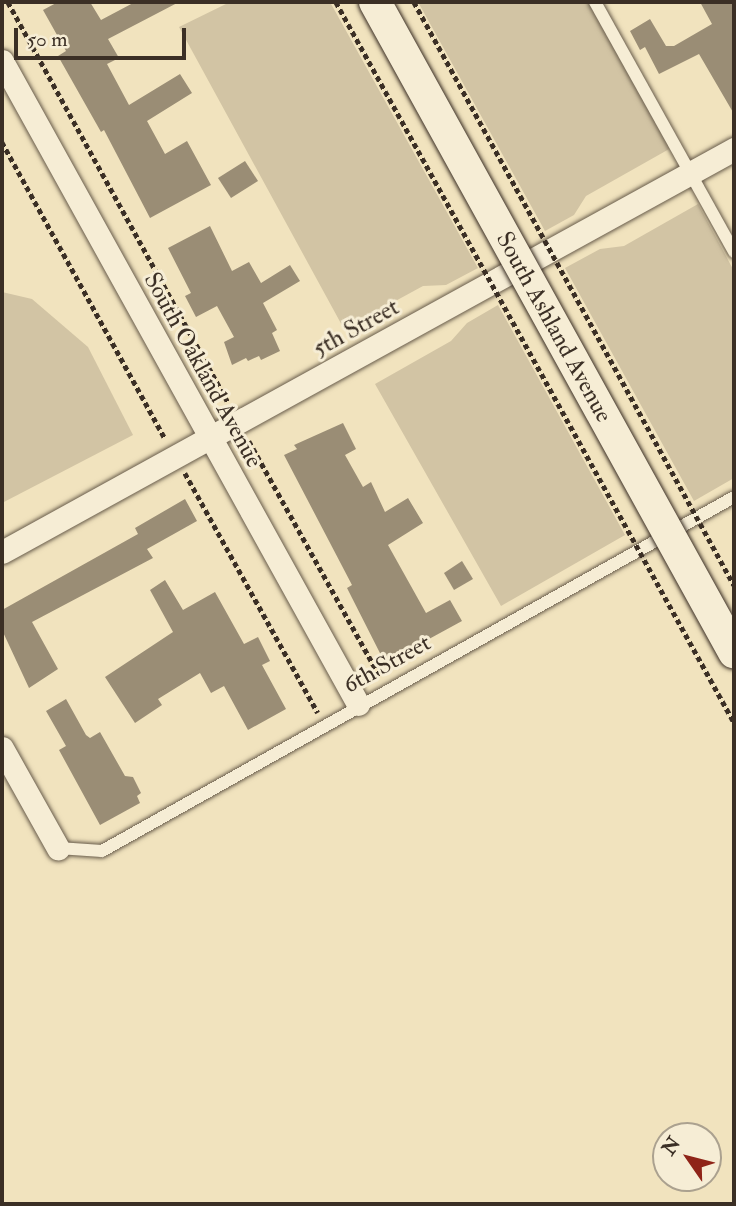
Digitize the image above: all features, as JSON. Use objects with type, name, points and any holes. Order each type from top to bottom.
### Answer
[{"type":"main road","name":"South Ashland Avenue","points":[[375,2],[734,652]]},
{"type":"street","name":"South Oakland Avenue","points":[[2,61],[358,704]]},
{"type":"street","name":"5th Street","points":[[2,552],[734,149]]},
{"type":"street","points":[[2,748],[58,848]]},
{"type":"lane","points":[[595,2],[734,252]]},
{"type":"lane","name":"6th Street","points":[[58,848],[102,851],[386,688],[734,497]]},
{"type":"path","points":[[8,2],[386,688]]},
{"type":"path","points":[[336,2],[734,722]]},
{"type":"path","points":[[414,2],[734,585]]},
{"type":"path","points":[[2,142],[324,723]]},
{"type":"shaded area","points":[[230,2],[330,2],[478,268],[446,285],[423,286],[344,329],[179,27]]},
{"type":"shaded area","points":[[418,2],[589,2],[671,148],[586,196],[574,215],[545,231]]},
{"type":"shaded area","points":[[698,204],[734,271],[734,478],[694,501],[565,268],[600,249],[624,246]]},
{"type":"shaded area","points":[[2,292],[32,299],[88,347],[133,435],[2,503]]},
{"type":"shaded area","points":[[498,305],[625,535],[501,606],[375,384],[451,341],[467,323]]},
{"type":"building","points":[[58,2],[90,2],[101,20],[135,2],[179,2],[108,39],[119,58],[107,64],[129,105],[180,74],[192,93],[147,121],[165,154],[187,141],[211,185],[150,218],[104,130],[101,132],[58,56],[66,51],[43,10]]},
{"type":"building","points":[[700,2],[734,2],[734,114],[699,54],[659,74],[645,47],[640,50],[630,31],[650,19],[666,46],[674,46],[712,24]]},
{"type":"building","points":[[245,161],[258,181],[231,198],[218,178]]},
{"type":"building","points":[[210,226],[232,271],[249,262],[261,283],[290,265],[300,281],[263,303],[277,330],[272,333],[280,351],[261,360],[259,356],[248,361],[246,358],[232,365],[224,342],[234,337],[217,306],[196,317],[185,296],[191,293],[168,248]]},
{"type":"building","points":[[343,423],[356,449],[345,455],[363,487],[371,482],[385,512],[408,498],[423,523],[388,545],[426,613],[450,600],[462,621],[385,663],[347,588],[352,585],[284,455],[297,449],[294,445]]},
{"type":"building","points":[[185,499],[197,521],[147,549],[153,558],[32,622],[58,669],[29,688],[2,630],[2,610],[138,534],[135,528]]},
{"type":"building","points":[[462,561],[473,579],[454,590],[444,573]]},
{"type":"building","points":[[165,580],[183,610],[215,592],[244,644],[258,637],[270,661],[262,665],[286,709],[248,730],[224,686],[211,693],[200,673],[158,699],[162,705],[135,723],[105,677],[173,632],[150,590]]},
{"type":"building","points":[[66,699],[86,735],[90,738],[100,732],[125,776],[133,777],[141,793],[137,796],[140,803],[100,825],[59,750],[66,746],[46,711]]}]
